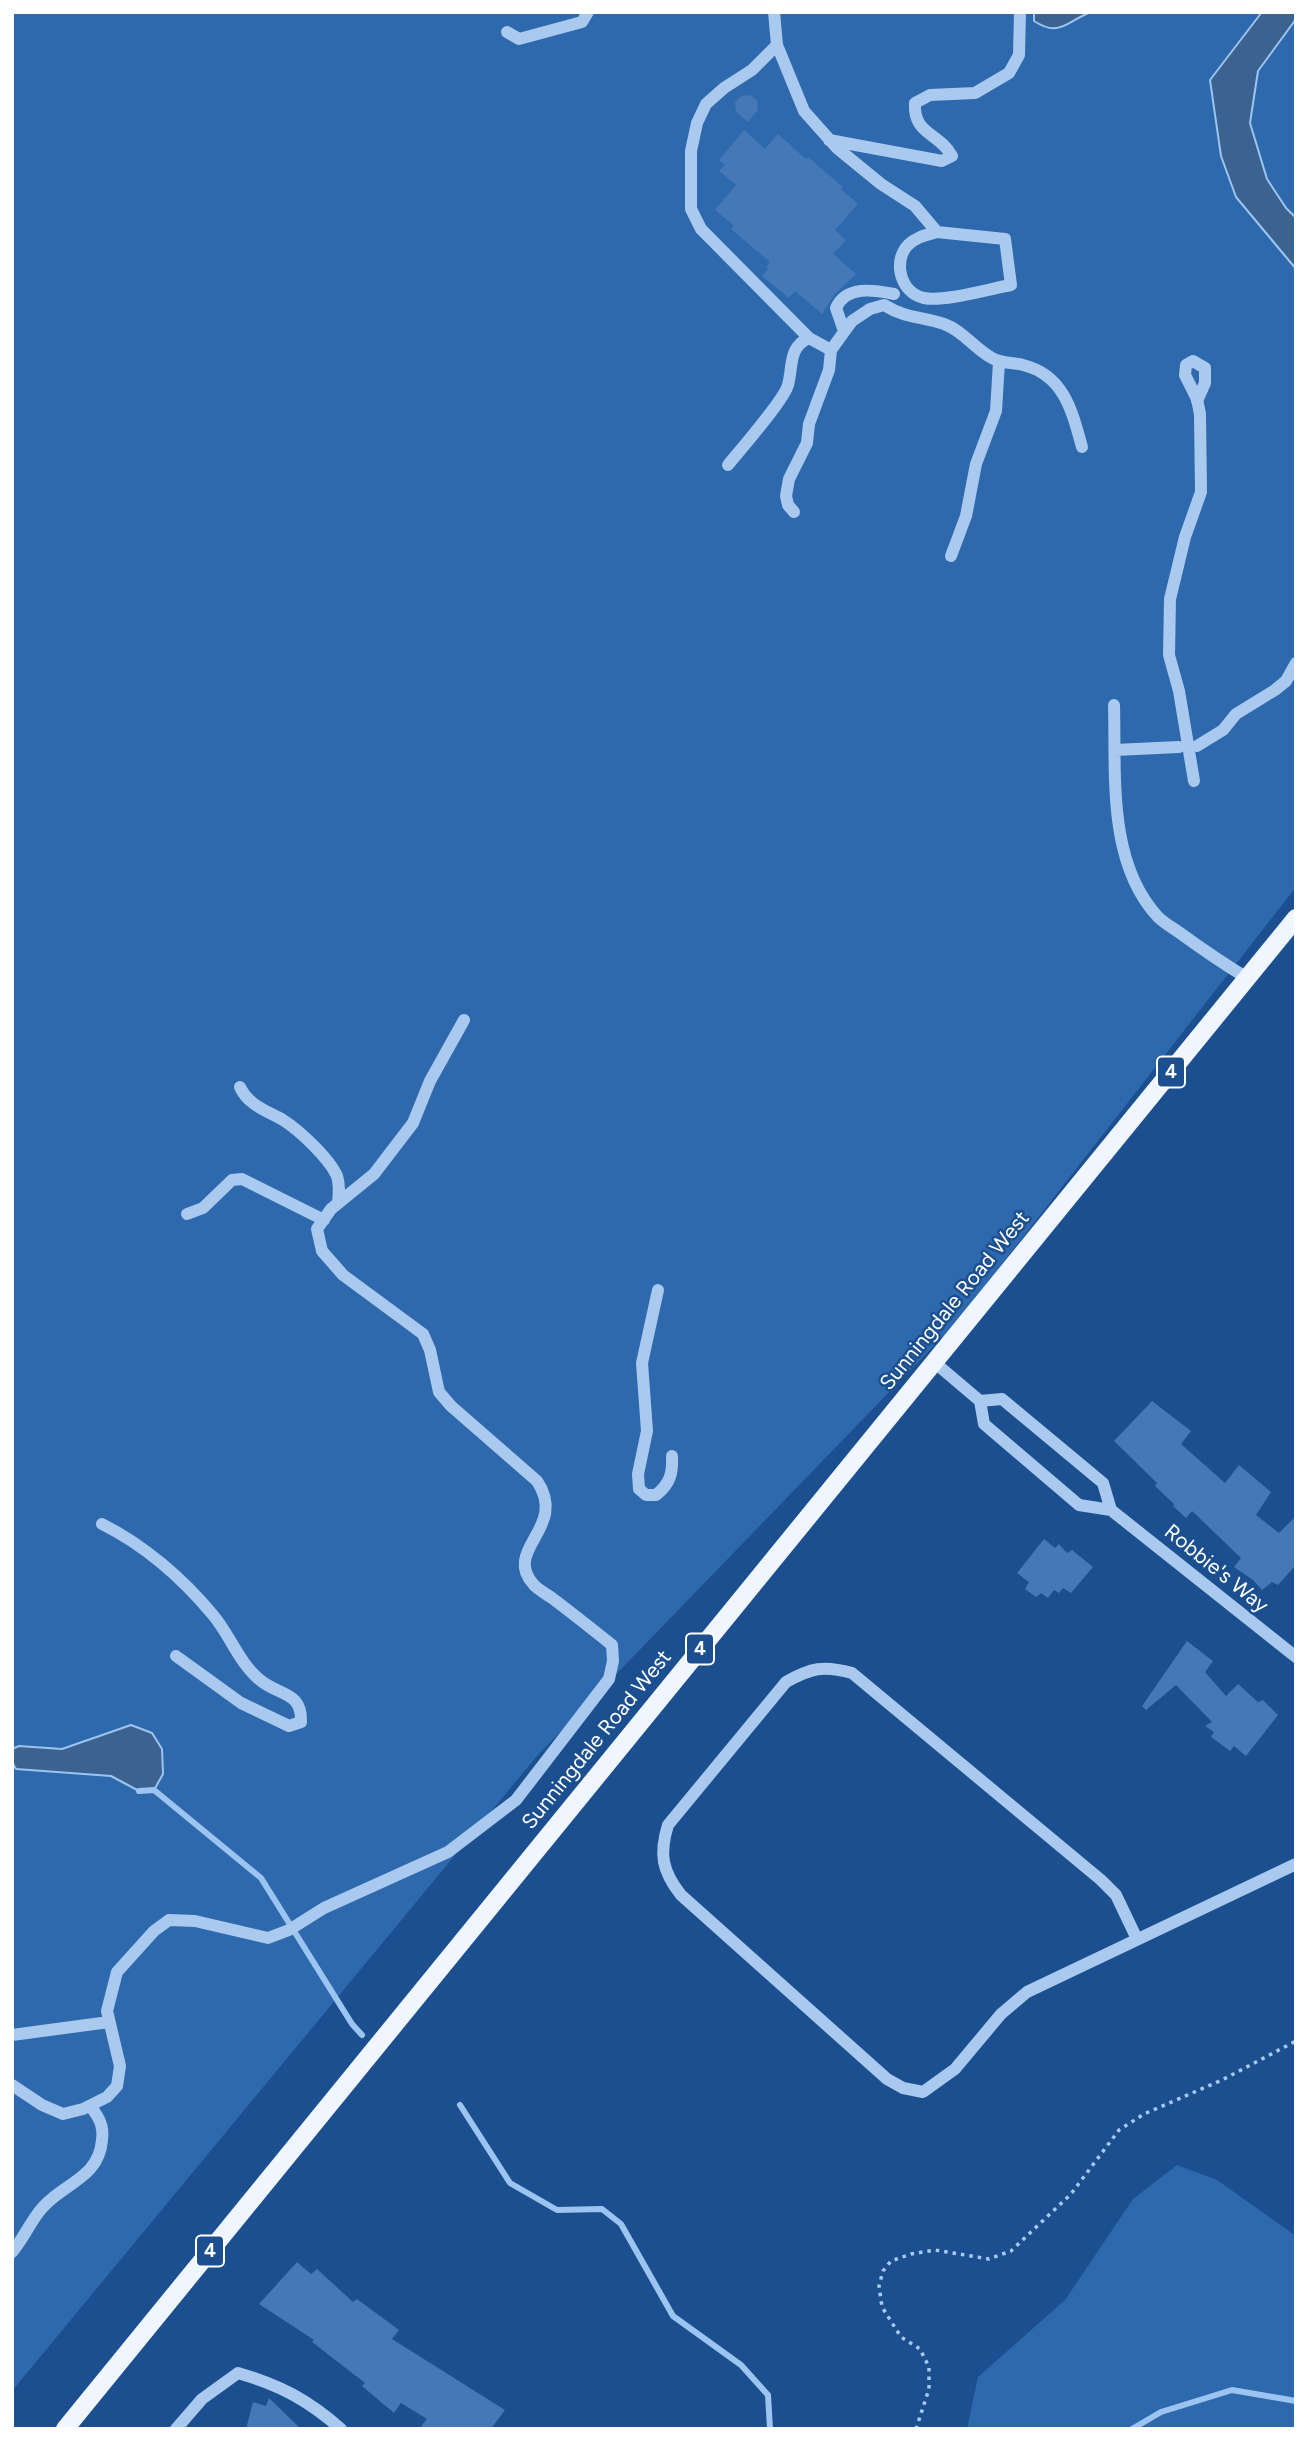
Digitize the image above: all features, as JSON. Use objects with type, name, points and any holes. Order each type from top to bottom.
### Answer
[{"type":"main road","name":"Sunningdale Road West","points":[[65,2429],[1296,918]]},
{"type":"street","points":[[507,32],[519,39],[582,22],[588,12]]},
{"type":"street","points":[[774,12],[777,46],[804,111],[829,140],[880,184],[915,206],[937,232]]},
{"type":"street","points":[[829,140],[942,161],[952,156],[946,144],[925,132],[914,117],[915,103],[930,95],[975,93],[1009,73],[1019,55],[1020,12]]},
{"type":"street","points":[[777,46],[752,70],[724,88],[706,104],[696,123],[691,151],[691,209],[701,229],[809,338],[831,350]]},
{"type":"street","points":[[937,232],[1005,239],[1011,285],[939,299],[922,298],[910,291],[901,280],[900,259],[906,246],[919,236],[937,232]]},
{"type":"street","points":[[844,331],[836,308],[840,298],[849,293],[872,289],[894,294],[910,291]]},
{"type":"street","points":[[794,512],[788,505],[786,496],[789,478],[807,443],[809,424],[829,370],[831,350],[852,321],[870,309],[884,305],[894,294]]},
{"type":"street","points":[[884,305],[900,315],[948,325],[984,354],[999,362],[1024,365],[1051,378],[1065,396],[1082,447]]},
{"type":"street","points":[[728,465],[788,387],[794,351],[809,338]]},
{"type":"street","points":[[951,556],[965,516],[976,464],[996,411],[999,362]]},
{"type":"street","points":[[1194,781],[1179,691],[1169,655],[1170,598],[1185,537],[1201,492],[1197,401]]},
{"type":"street","points":[[1197,746],[1223,730],[1236,714],[1276,690],[1286,681],[1296,663]]},
{"type":"street","points":[[1114,705],[1117,806],[1122,841],[1134,883],[1159,918],[1247,978]]},
{"type":"street","points":[[1115,750],[1180,747]]},
{"type":"street","points":[[12,2085],[42,2105],[63,2114],[90,2106],[107,2097],[117,2086],[120,2066],[107,2011],[117,1972],[154,1931],[169,1920],[195,1921],[268,1938],[289,1930],[324,1908],[448,1852],[516,1800],[609,1679],[613,1661],[612,1645],[534,1586],[526,1572],[526,1555],[547,1511],[547,1499],[543,1490],[537,1481],[451,1406],[439,1392],[424,1334],[344,1275],[322,1251],[317,1229],[338,1203],[374,1174],[413,1123],[430,1081],[464,1020]]},
{"type":"street","points":[[240,1087],[244,1096],[286,1122],[328,1163],[336,1174],[339,1185],[338,1203]]},
{"type":"street","points":[[187,1214],[203,1208],[232,1180],[242,1179],[324,1220]]},
{"type":"street","points":[[658,1290],[642,1363],[648,1431],[638,1474],[639,1489],[646,1495],[656,1495],[670,1480],[672,1456]]},
{"type":"street","name":"Robbie's Way","points":[[934,1362],[980,1401],[984,1424],[1079,1505],[1111,1510],[1296,1657]]},
{"type":"street","name":"Robbie's Way","points":[[980,1401],[1002,1399],[1103,1483],[1111,1510]]},
{"type":"street","points":[[102,1524],[129,1538],[176,1577],[215,1616],[240,1656],[260,1681],[296,1700],[301,1709],[301,1722],[289,1726],[241,1703],[176,1656]]},
{"type":"street","points":[[1137,1939],[1115,1895],[1101,1880],[852,1673],[834,1668],[802,1672],[786,1682],[668,1825],[663,1842],[663,1862],[669,1880],[681,1895],[887,2079],[904,2088],[923,2092],[955,2069],[1002,2014],[1027,1993],[1296,1864]]},
{"type":"street","points":[[12,2035],[109,2022]]},
{"type":"street","points":[[12,2252],[42,2207],[83,2178],[96,2163],[102,2150],[103,2129],[97,2114],[90,2106]]},
{"type":"street","points":[[176,2429],[202,2399],[238,2373],[266,2381],[314,2405],[341,2429]]},
{"type":"path","points":[[916,2429],[929,2389],[929,2367],[920,2349],[901,2337],[881,2307],[879,2286],[883,2271],[891,2261],[911,2253],[935,2250],[989,2259],[1011,2251],[1071,2194],[1119,2130],[1144,2114],[1222,2080],[1296,2041]]},
{"type":"shaded area","points":[[12,12],[1296,12],[1296,887],[956,1323],[537,1756],[12,2391]]},
{"type":"shaded area","points":[[1034,12],[1091,12],[1063,26],[1050,28],[1034,21]]},
{"type":"shaded area","points":[[1262,12],[1296,12],[1296,19],[1258,71],[1250,123],[1267,179],[1296,218],[1296,269],[1236,197],[1221,156],[1210,80]]},
{"type":"shaded area","points":[[131,1725],[152,1733],[162,1749],[163,1774],[154,1790],[139,1791],[111,1776],[16,1769],[12,1762],[12,1749],[19,1746],[62,1749]]},
{"type":"shaded area","points":[[1177,2165],[1217,2180],[1296,2236],[1296,2429],[967,2429],[978,2377],[1065,2300],[1133,2199]]},
{"type":"building","points":[[750,95],[757,100],[758,110],[748,122],[736,112],[735,102],[741,96]]},
{"type":"building","points":[[744,130],[765,149],[778,134],[843,187],[841,189],[858,204],[835,230],[846,240],[833,254],[856,274],[835,294],[822,314],[795,291],[789,298],[762,276],[770,262],[731,229],[734,226],[715,210],[736,185],[719,171],[725,165],[719,160]]},
{"type":"building","points":[[1152,1401],[1191,1431],[1181,1444],[1225,1483],[1239,1465],[1271,1492],[1256,1515],[1279,1533],[1296,1516],[1296,1565],[1278,1585],[1272,1582],[1262,1590],[1234,1567],[1241,1558],[1192,1511],[1186,1518],[1155,1486],[1157,1483],[1114,1441]]},
{"type":"building","points":[[1044,1539],[1055,1548],[1059,1544],[1067,1553],[1072,1550],[1093,1567],[1071,1593],[1063,1588],[1059,1593],[1054,1590],[1048,1598],[1041,1593],[1036,1597],[1025,1589],[1029,1582],[1017,1573]]},
{"type":"building","points":[[1187,1641],[1213,1661],[1205,1672],[1226,1696],[1238,1684],[1258,1702],[1263,1700],[1278,1715],[1246,1756],[1234,1746],[1230,1751],[1211,1737],[1214,1732],[1205,1726],[1212,1722],[1176,1685],[1146,1710],[1142,1706]]},
{"type":"building","points":[[297,2262],[311,2274],[317,2269],[353,2302],[357,2299],[399,2330],[392,2339],[505,2410],[491,2429],[419,2429],[427,2419],[401,2403],[394,2413],[362,2386],[365,2383],[312,2342],[314,2340],[259,2304]]},
{"type":"building","points":[[269,2398],[301,2429],[246,2429],[253,2402],[266,2406]]},
{"type":"waterway","points":[[139,1791],[154,1790],[261,1878],[352,2024],[362,2035]]},
{"type":"waterway","points":[[460,2105],[510,2183],[557,2210],[602,2209],[621,2224],[673,2316],[741,2365],[768,2395],[770,2429]]},
{"type":"waterway","points":[[1132,2429],[1161,2412],[1232,2390],[1296,2401]]}]
